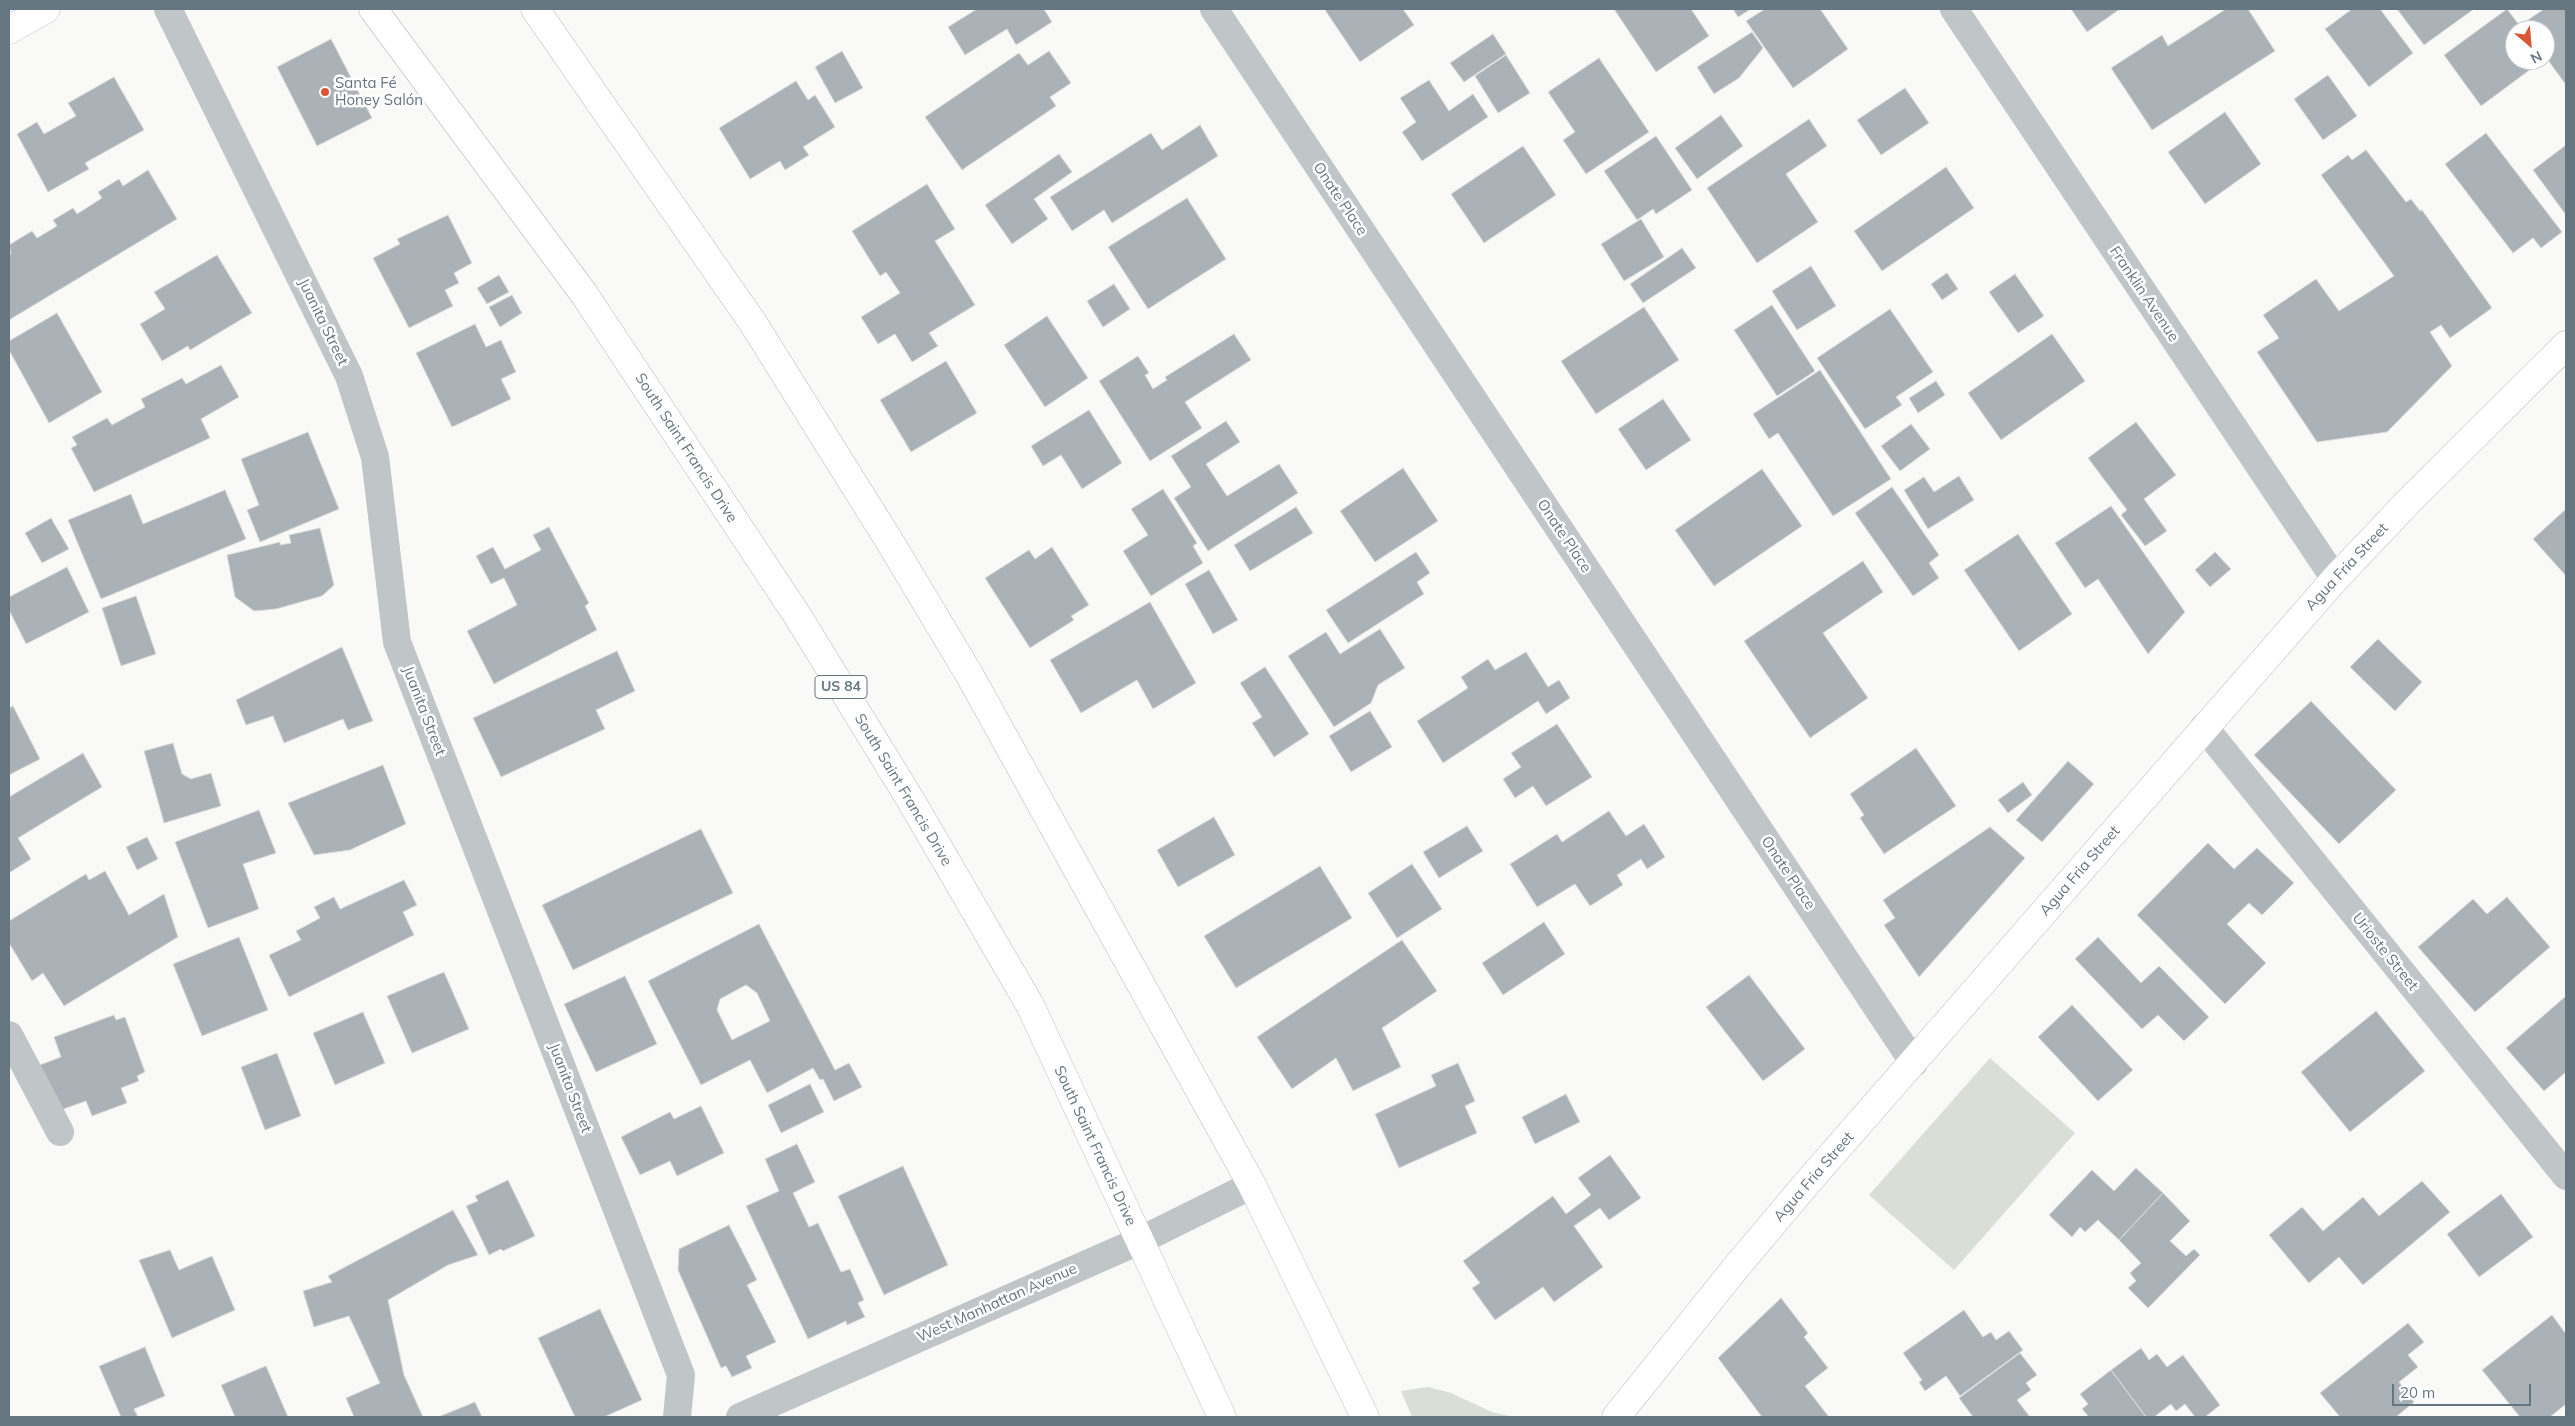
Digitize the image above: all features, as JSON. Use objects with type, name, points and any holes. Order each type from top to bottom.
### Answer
[{"type":"main road","points":[[9,30],[46,9]]},
{"type":"main road","name":"South Saint Francis Drive","points":[[373,9],[584,294],[797,615],[910,799],[1030,1005],[1222,1417]]},
{"type":"main road","points":[[535,9],[753,324],[890,542],[969,674],[1252,1185],[1365,1417]]},
{"type":"main road","name":"Agua Fria Street","points":[[1616,1417],[1738,1265],[2335,579],[2409,501],[2566,345]]},
{"type":"street","name":"Juanita Street","points":[[168,9],[349,376],[375,457],[397,642],[681,1375],[677,1417]]},
{"type":"street","name":"Onate Place","points":[[1214,9],[1914,1063]]},
{"type":"street","name":"Franklin Avenue","points":[[1954,9],[2335,579]]},
{"type":"street","name":"Urioste Street","points":[[2204,728],[2566,1176]]},
{"type":"street","points":[[9,1035],[60,1132]]},
{"type":"street","name":"West Manhattan Avenue","points":[[740,1417],[1139,1241],[1252,1185]]},
{"type":"shaded area","points":[[1990,1058],[2075,1133],[1954,1270],[1869,1195]]},
{"type":"shaded area","points":[[1428,1387],[1451,1393],[1492,1412],[1514,1417],[1412,1417],[1401,1391]]},
{"type":"building","points":[[977,9],[1044,9],[1052,22],[1016,45],[1007,29],[965,55],[948,27]]},
{"type":"building","points":[[1326,9],[1403,9],[1414,25],[1360,62]]},
{"type":"building","points":[[1614,9],[1691,9],[1709,36],[1656,72]]},
{"type":"building","points":[[1733,9],[1751,9],[1738,17]]},
{"type":"building","points":[[1765,9],[1820,9],[1848,49],[1793,88],[1746,21]]},
{"type":"building","points":[[2071,9],[2120,9],[2087,32]]},
{"type":"building","points":[[2226,9],[2248,9],[2275,51],[2152,130],[2111,68],[2162,35],[2168,46]]},
{"type":"building","points":[[2352,9],[2380,9],[2413,53],[2369,87],[2325,29]]},
{"type":"building","points":[[2397,9],[2474,9],[2424,45]]},
{"type":"building","points":[[2507,9],[2515,20],[2505,20],[2505,70],[2530,70],[2481,106],[2444,55]]},
{"type":"building","points":[[2544,9],[2566,9],[2566,85],[2555,70],[2555,20],[2528,20]]},
{"type":"building","points":[[1752,32],[1763,48],[1739,78],[1714,94],[1697,67]]},
{"type":"building","points":[[1493,34],[1506,54],[1464,82],[1450,63]]},
{"type":"building","name":"Santa Fé Honey Salón","points":[[331,39],[372,118],[317,146],[277,67]]},
{"type":"building","points":[[842,51],[863,88],[835,103],[815,67]]},
{"type":"building","points":[[1049,51],[1071,83],[1050,97],[1056,106],[962,170],[925,117],[1019,53],[1028,65]]},
{"type":"building","points":[[1506,55],[1530,93],[1498,113],[1475,76]]},
{"type":"building","points":[[1599,58],[1649,132],[1586,174],[1563,140],[1575,132],[1548,92]]},
{"type":"building","points":[[2328,75],[2357,116],[2323,140],[2294,99]]},
{"type":"building","points":[[114,77],[144,130],[85,163],[89,169],[48,192],[17,134],[37,122],[44,134],[76,116],[68,103]]},
{"type":"building","points":[[1429,80],[1449,111],[1473,94],[1488,117],[1422,161],[1402,132],[1416,122],[1400,98]]},
{"type":"building","points":[[796,81],[808,100],[815,95],[835,127],[803,147],[809,155],[785,170],[780,161],[750,179],[719,128]]},
{"type":"building","points":[[1905,88],[1929,123],[1881,155],[1857,120]]},
{"type":"building","points":[[2225,112],[2261,164],[2205,204],[2168,152]]},
{"type":"building","points":[[1721,115],[1743,146],[1697,179],[1675,148]]},
{"type":"building","points":[[1809,119],[1827,146],[1786,174],[1818,222],[1757,263],[1707,188]]},
{"type":"building","points":[[1200,125],[1218,156],[1112,223],[1104,210],[1072,231],[1050,197],[1151,133],[1162,150]]},
{"type":"building","points":[[2486,133],[2562,232],[2541,248],[2533,238],[2513,253],[2445,164]]},
{"type":"building","points":[[1656,136],[1692,190],[1656,214],[1653,209],[1637,220],[1604,171]]},
{"type":"building","points":[[2566,145],[2566,215],[2533,170]]},
{"type":"building","points":[[1523,146],[1556,195],[1484,243],[1451,194]]},
{"type":"building","points":[[2366,150],[2406,202],[2411,199],[2420,211],[2422,210],[2492,308],[2450,338],[2441,325],[2430,332],[2452,366],[2387,432],[2317,442],[2257,352],[2279,338],[2263,315],[2316,279],[2339,311],[2394,276],[2321,175],[2348,155],[2352,160]]},
{"type":"building","points":[[1059,154],[1072,172],[1034,199],[1048,219],[1012,244],[985,205]]},
{"type":"building","points":[[1946,167],[1974,208],[1882,271],[1854,231]]},
{"type":"building","points":[[148,170],[177,219],[9,320],[9,255],[11,254],[9,245],[32,231],[37,238],[57,226],[53,220],[73,208],[77,214],[102,198],[98,192],[119,179],[123,186]]},
{"type":"building","points":[[927,184],[955,229],[935,241],[975,305],[929,333],[938,346],[912,362],[895,334],[878,344],[861,317],[900,293],[886,272],[880,276],[852,231]]},
{"type":"building","points":[[1187,198],[1226,259],[1148,309],[1108,247]]},
{"type":"building","points":[[448,215],[472,263],[454,273],[459,283],[445,290],[453,306],[409,328],[373,258],[400,244],[397,239]]},
{"type":"building","points":[[1641,219],[1664,257],[1624,281],[1601,244]]},
{"type":"building","points":[[1682,248],[1696,268],[1643,303],[1630,284]]},
{"type":"building","points":[[217,255],[252,313],[190,350],[188,346],[162,361],[140,324],[165,309],[154,292]]},
{"type":"building","points":[[1811,266],[1836,306],[1797,330],[1772,291]]},
{"type":"building","points":[[1947,273],[1958,289],[1942,300],[1931,284]]},
{"type":"building","points":[[2015,274],[2044,316],[2018,333],[1989,292]]},
{"type":"building","points":[[499,275],[509,292],[487,304],[477,288]]},
{"type":"building","points":[[1114,284],[1130,309],[1103,327],[1087,301]]},
{"type":"building","points":[[512,295],[522,313],[500,327],[489,307]]},
{"type":"building","points":[[1772,305],[1815,371],[1777,396],[1734,330]]},
{"type":"building","points":[[1644,307],[1679,360],[1596,414],[1561,361]]},
{"type":"building","points":[[1890,309],[1933,372],[1896,397],[1902,405],[1865,429],[1817,358]]},
{"type":"building","points":[[57,313],[102,392],[49,423],[9,350],[9,341]]},
{"type":"building","points":[[1047,316],[1088,378],[1045,407],[1004,345]]},
{"type":"building","points":[[475,324],[486,347],[501,340],[516,372],[501,379],[511,399],[452,427],[416,353]]},
{"type":"building","points":[[1234,334],[1251,360],[1185,402],[1202,428],[1150,461],[1099,381],[1138,356],[1149,373],[1145,375],[1153,389],[1167,380],[1165,377]]},
{"type":"building","points":[[2052,334],[2085,381],[2001,440],[1968,393]]},
{"type":"building","points":[[946,361],[977,413],[911,452],[880,400]]},
{"type":"building","points":[[221,365],[239,397],[201,419],[210,438],[94,492],[71,448],[77,445],[72,437],[107,418],[112,425],[145,407],[141,399],[182,378],[186,384]]},
{"type":"building","points":[[1820,370],[1891,479],[1833,516],[1778,433],[1769,439],[1753,414]]},
{"type":"building","points":[[1936,381],[1945,395],[1918,413],[1909,398]]},
{"type":"building","points":[[1663,399],[1691,440],[1646,470],[1618,429]]},
{"type":"building","points":[[1089,410],[1122,463],[1082,489],[1061,455],[1043,466],[1031,446]]},
{"type":"building","points":[[1226,421],[1240,442],[1206,464],[1227,496],[1279,464],[1298,493],[1208,551],[1174,498],[1191,487],[1171,456]]},
{"type":"building","points":[[2136,422],[2176,475],[2144,499],[2167,531],[2145,546],[2121,515],[2127,510],[2088,458]]},
{"type":"building","points":[[1911,424],[1930,449],[1900,471],[1881,446]]},
{"type":"building","points":[[308,432],[339,509],[260,542],[247,510],[259,505],[241,459]]},
{"type":"building","points":[[1403,468],[1438,521],[1375,562],[1340,511]]},
{"type":"building","points":[[1762,469],[1802,526],[1714,586],[1675,530]]},
{"type":"building","points":[[1959,476],[1974,500],[1928,529],[1904,490],[1924,477],[1934,492]]},
{"type":"building","points":[[1892,487],[1939,555],[1929,563],[1939,578],[1913,596],[1855,513]]},
{"type":"building","points":[[1163,489],[1197,543],[1193,546],[1203,563],[1151,596],[1123,551],[1148,535],[1131,509]]},
{"type":"building","points":[[225,490],[246,539],[101,599],[68,520],[131,494],[143,524]]},
{"type":"building","points":[[2111,506],[2185,612],[2148,654],[2098,579],[2085,588],[2055,543]]},
{"type":"building","points":[[1296,507],[1313,533],[1250,571],[1234,545]]},
{"type":"building","points":[[2566,509],[2566,576],[2533,539]]},
{"type":"building","points":[[51,518],[69,549],[42,563],[25,533]]},
{"type":"building","points":[[549,527],[589,603],[585,606],[597,630],[494,684],[467,631],[517,605],[504,578],[491,584],[476,556],[493,547],[505,569],[541,550],[533,535]]},
{"type":"building","points":[[320,528],[334,585],[322,596],[276,609],[254,611],[235,597],[227,555],[280,542],[280,545],[291,543],[289,535]]},
{"type":"building","points":[[2018,534],[2072,614],[2019,651],[1964,570]]},
{"type":"building","points":[[1052,547],[1089,605],[1071,616],[1074,620],[1030,648],[985,578],[1029,550],[1035,559]]},
{"type":"building","points":[[1416,552],[1430,573],[1417,582],[1424,594],[1348,643],[1326,610]]},
{"type":"building","points":[[2215,552],[2231,569],[2210,587],[2195,570]]},
{"type":"building","points":[[1863,561],[1883,592],[1823,633],[1868,698],[1810,738],[1744,641]]},
{"type":"building","points":[[67,567],[89,612],[26,644],[9,610],[9,597]]},
{"type":"building","points":[[1209,570],[1238,620],[1213,634],[1185,584]]},
{"type":"building","points":[[136,596],[156,654],[121,666],[102,608]]},
{"type":"building","points":[[1150,602],[1196,683],[1153,709],[1137,680],[1081,713],[1050,660]]},
{"type":"building","points":[[1380,629],[1405,668],[1378,685],[1371,703],[1334,727],[1288,656],[1326,632],[1340,654]]},
{"type":"building","points":[[2378,639],[2422,682],[2395,711],[2350,667]]},
{"type":"building","points":[[342,647],[373,721],[348,730],[343,719],[284,743],[273,716],[246,725],[236,700]]},
{"type":"building","points":[[617,651],[635,691],[596,710],[605,729],[501,777],[473,718]]},
{"type":"building","points":[[1526,652],[1548,687],[1559,680],[1570,698],[1546,714],[1538,701],[1443,763],[1417,721],[1468,688],[1461,677],[1488,659],[1495,670]]},
{"type":"building","points":[[1265,667],[1309,734],[1274,757],[1252,723],[1262,717],[1240,683]]},
{"type":"building","points":[[2311,701],[2396,790],[2339,844],[2254,755]]},
{"type":"building","points":[[13,706],[40,759],[9,775],[9,708]]},
{"type":"building","points":[[1370,711],[1392,747],[1351,772],[1329,736]]},
{"type":"building","points":[[1557,724],[1592,777],[1546,806],[1533,786],[1515,798],[1503,779],[1521,767],[1511,753]]},
{"type":"building","points":[[173,743],[182,774],[191,779],[211,773],[221,806],[164,823],[144,751]]},
{"type":"building","points":[[1916,748],[1956,806],[1884,854],[1860,818],[1864,815],[1850,794]]},
{"type":"building","points":[[83,753],[102,787],[18,838],[31,859],[9,873],[9,797]]},
{"type":"building","points":[[2068,761],[2094,784],[2042,842],[2016,820]]},
{"type":"building","points":[[383,765],[406,824],[350,850],[314,855],[288,803]]},
{"type":"building","points":[[2023,782],[2032,795],[2008,813],[1998,800]]},
{"type":"building","points":[[259,810],[276,853],[243,864],[259,909],[208,928],[175,842]]},
{"type":"building","points":[[1609,811],[1626,836],[1644,824],[1665,857],[1647,869],[1641,859],[1617,875],[1623,885],[1590,906],[1575,884],[1537,907],[1510,864],[1557,834],[1562,842]]},
{"type":"building","points":[[1214,817],[1235,855],[1178,887],[1157,850]]},
{"type":"building","points":[[1467,826],[1483,851],[1439,878],[1423,852]]},
{"type":"building","points":[[1990,827],[2025,858],[1919,977],[1884,925],[1895,918],[1883,900]]},
{"type":"building","points":[[701,829],[733,893],[573,970],[542,905]]},
{"type":"building","points":[[147,837],[158,859],[137,870],[126,847]]},
{"type":"building","points":[[2208,843],[2234,869],[2257,848],[2294,883],[2262,915],[2249,903],[2227,924],[2266,963],[2225,1004],[2137,915]]},
{"type":"building","points":[[1412,864],[1442,909],[1397,938],[1368,893]]},
{"type":"building","points":[[1320,866],[1352,918],[1236,988],[1204,936]]},
{"type":"building","points":[[105,871],[129,915],[164,894],[178,937],[64,1006],[43,973],[32,981],[9,943],[9,921],[86,874],[89,880]]},
{"type":"building","points":[[404,880],[417,905],[403,912],[414,935],[289,997],[269,955],[301,940],[296,931],[320,918],[314,907],[334,897],[340,909]]},
{"type":"building","points":[[2507,897],[2550,947],[2475,1012],[2418,947],[2473,899],[2487,914]]},
{"type":"building","points":[[1544,922],[1565,954],[1503,995],[1482,963]]},
{"type":"building","points":[[759,924],[835,1070],[849,1063],[862,1087],[834,1101],[823,1079],[820,1080],[813,1068],[767,1093],[750,1060],[701,1085],[648,981]],"holes":[[[746,985],[757,993],[770,1021],[732,1040],[717,1010],[720,999]]]},
{"type":"building","points":[[239,937],[268,1010],[202,1036],[173,964]]},
{"type":"building","points":[[2098,937],[2141,983],[2159,966],[2209,1017],[2184,1041],[2158,1015],[2142,1029],[2075,959]]},
{"type":"building","points":[[1402,940],[1437,991],[1382,1028],[1401,1067],[1353,1091],[1336,1058],[1292,1089],[1257,1037]]},
{"type":"building","points":[[444,972],[469,1029],[412,1053],[387,996]]},
{"type":"building","points":[[1749,975],[1805,1049],[1763,1081],[1706,1007]]},
{"type":"building","points":[[625,976],[657,1044],[596,1072],[564,1004]]},
{"type":"building","points":[[2566,996],[2566,1072],[2544,1091],[2506,1048]]},
{"type":"building","points":[[2072,1005],[2133,1070],[2098,1101],[2038,1037]]},
{"type":"building","points":[[2376,1011],[2425,1071],[2350,1132],[2301,1072]]},
{"type":"building","points":[[363,1012],[385,1063],[335,1085],[313,1033]]},
{"type":"building","points":[[114,1015],[116,1020],[125,1017],[145,1072],[137,1076],[139,1081],[121,1088],[127,1103],[92,1116],[86,1101],[55,1112],[37,1066],[61,1057],[54,1037]]},
{"type":"building","points":[[277,1053],[301,1116],[265,1130],[241,1067]]},
{"type":"building","points":[[1458,1063],[1475,1101],[1465,1106],[1477,1133],[1399,1168],[1375,1114],[1436,1086],[1431,1075]]},
{"type":"building","points":[[810,1084],[824,1112],[781,1133],[768,1105]]},
{"type":"building","points":[[1566,1094],[1580,1122],[1535,1144],[1522,1117]]},
{"type":"building","points":[[701,1106],[724,1153],[677,1176],[670,1161],[640,1175],[621,1137],[670,1112],[674,1119]]},
{"type":"building","points":[[797,1144],[815,1182],[793,1193],[809,1227],[818,1223],[841,1272],[850,1269],[864,1300],[858,1303],[865,1317],[847,1325],[846,1321],[808,1339],[746,1206],[779,1191],[765,1159]]},
{"type":"building","points":[[1610,1155],[1641,1198],[1609,1220],[1600,1208],[1574,1226],[1603,1267],[1554,1302],[1543,1287],[1495,1320],[1472,1288],[1480,1283],[1463,1261],[1553,1196],[1566,1214],[1591,1195],[1578,1178]]},
{"type":"building","points":[[903,1166],[948,1265],[884,1295],[838,1196]]},
{"type":"building","points":[[2136,1168],[2163,1193],[2119,1240],[2098,1220],[2085,1232],[2080,1227],[2072,1237],[2049,1215],[2092,1170],[2114,1191]]},
{"type":"building","points":[[508,1180],[535,1236],[503,1251],[501,1249],[489,1255],[466,1206],[478,1201],[475,1196]]},
{"type":"building","points":[[2422,1181],[2450,1212],[2363,1285],[2339,1257],[2309,1283],[2269,1235],[2302,1207],[2323,1231],[2363,1197],[2379,1216]]},
{"type":"building","points":[[2163,1193],[2190,1221],[2170,1241],[2186,1256],[2194,1249],[2200,1255],[2148,1308],[2128,1288],[2136,1281],[2130,1273],[2141,1263],[2119,1240]]},
{"type":"building","points":[[2501,1194],[2533,1237],[2479,1277],[2447,1234]]},
{"type":"building","points":[[453,1210],[478,1255],[448,1265],[388,1300],[404,1375],[423,1417],[354,1417],[346,1398],[380,1383],[349,1316],[314,1327],[303,1291],[332,1282],[328,1276]]},
{"type":"building","points":[[729,1225],[757,1280],[747,1285],[776,1342],[746,1356],[752,1368],[732,1377],[726,1366],[721,1368],[678,1270],[679,1249]]},
{"type":"building","points":[[170,1250],[179,1270],[212,1256],[235,1310],[172,1338],[139,1260]]},
{"type":"building","points":[[1781,1298],[1808,1333],[1804,1337],[1828,1368],[1805,1386],[1829,1417],[1762,1417],[1718,1358]]},
{"type":"building","points":[[600,1309],[642,1400],[604,1417],[575,1417],[538,1338]]},
{"type":"building","points":[[1964,1310],[1983,1337],[1991,1332],[1996,1340],[2009,1331],[2023,1350],[1960,1396],[1946,1376],[1925,1391],[1919,1382],[1922,1380],[1903,1353]]},
{"type":"building","points":[[2552,1315],[2566,1334],[2566,1404],[2550,1417],[2520,1417],[2482,1370]]},
{"type":"building","points":[[2408,1323],[2424,1342],[2408,1355],[2418,1367],[2399,1382],[2414,1402],[2396,1417],[2340,1417],[2320,1393]]},
{"type":"building","points":[[145,1347],[165,1396],[134,1409],[138,1417],[121,1417],[99,1366]]},
{"type":"building","points":[[2141,1348],[2149,1360],[2157,1354],[2167,1367],[2183,1355],[2220,1405],[2205,1417],[2195,1417],[2185,1404],[2176,1411],[2171,1404],[2154,1417],[2146,1417],[2111,1370]]},
{"type":"building","points":[[2020,1353],[2037,1375],[2026,1383],[2031,1390],[2017,1400],[2030,1417],[1973,1417],[1959,1398]]},
{"type":"building","points":[[266,1366],[288,1417],[235,1417],[221,1385]]},
{"type":"building","points":[[2111,1370],[2146,1417],[2089,1417],[2082,1409],[2088,1404],[2080,1394]]},
{"type":"building","points":[[475,1402],[482,1417],[438,1417]]},
{"type":"place","name":"Santa Fé Honey Salón","points":[[325,92]]}]
